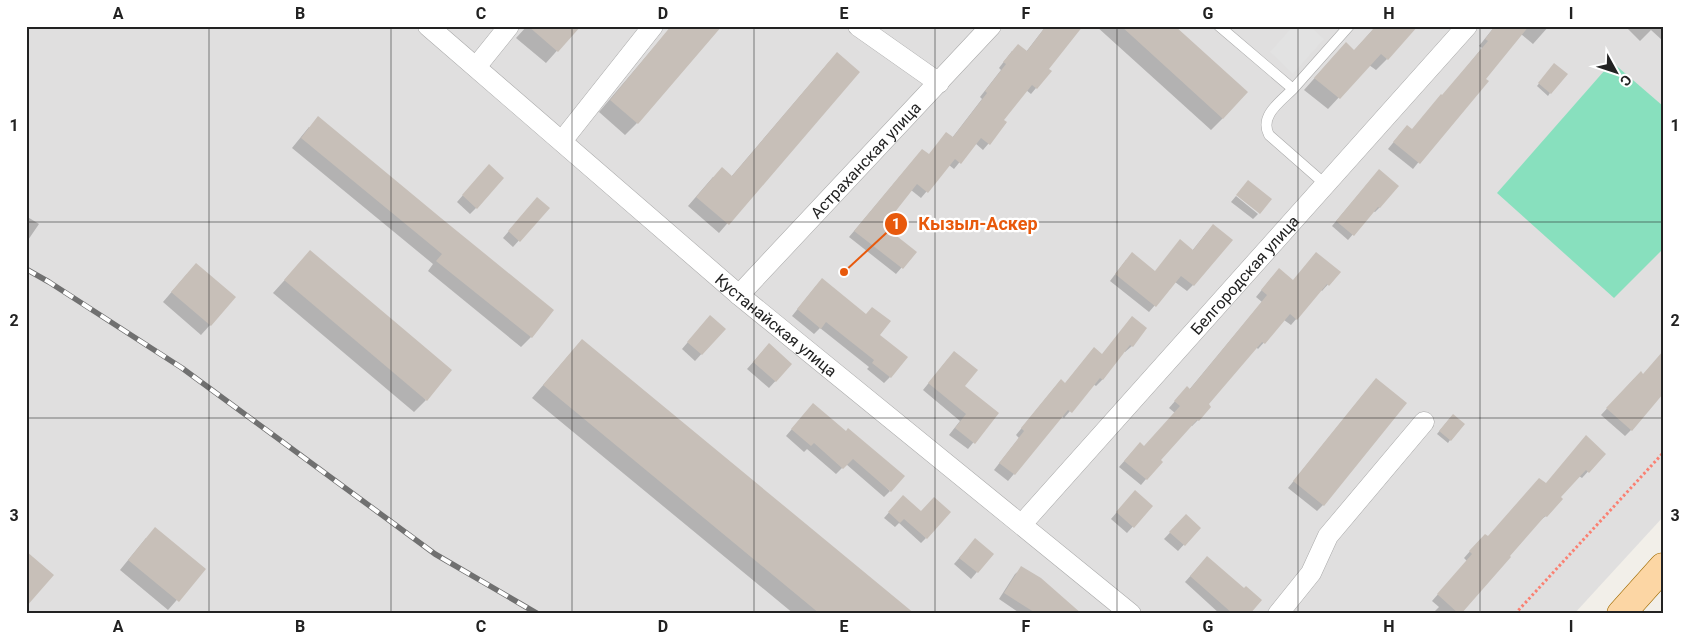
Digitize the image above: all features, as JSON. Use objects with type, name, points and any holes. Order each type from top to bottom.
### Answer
[{"type":"main road","points":[[1620,614],[1663,567]]},
{"type":"street","points":[[476,68],[509,26]]},
{"type":"street","points":[[562,141],[653,26]]},
{"type":"street","points":[[858,26],[939,83]]},
{"type":"street","name":"Астраханская улица","points":[[739,295],[991,26]]},
{"type":"street","name":"Белгородская улица","points":[[1022,524],[1467,26]]},
{"type":"street","name":"Кустанайская улица","points":[[438,29],[476,68],[739,295],[1131,614]]},
{"type":"street","points":[[1278,614],[1312,573],[1328,536],[1424,422]]},
{"type":"lane","points":[[1219,26],[1293,89]]},
{"type":"lane","points":[[1326,185],[1269,135],[1266,129],[1267,117],[1349,26]]},
{"type":"path","points":[[1515,614],[1663,453]]},
{"type":"shaded area","points":[[26,26],[1663,26],[1663,517],[1574,614],[26,614]]},
{"type":"shaded area","points":[[1293,26],[1310,26],[1324,39],[1293,74],[1270,52]]},
{"type":"green space","points":[[1612,62],[1663,106],[1663,249],[1614,298],[1497,193]]},
{"type":"building","points":[[528,26],[581,26],[558,52]]},
{"type":"building","points":[[671,26],[722,26],[638,124],[610,100]]},
{"type":"building","points":[[1046,26],[1083,26],[1049,69],[1052,71],[1037,89],[1032,85],[1004,120],[1007,122],[990,145],[981,138],[961,164],[955,159],[928,193],[917,184],[884,226],[917,252],[903,269],[854,231],[922,149],[929,154],[946,132],[953,137],[987,93],[985,91],[1006,64],[1003,62],[1018,44],[1027,51]]},
{"type":"building","points":[[1121,26],[1175,26],[1248,92],[1223,119]]},
{"type":"building","points":[[1376,26],[1418,26],[1388,60],[1381,54],[1340,99],[1314,78],[1346,42],[1354,50]]},
{"type":"building","points":[[1495,26],[1529,26],[1486,79],[1489,81],[1420,164],[1393,142],[1407,125],[1412,129],[1442,95],[1488,41],[1485,39]]},
{"type":"building","points":[[837,52],[860,72],[729,225],[696,197],[722,167],[732,176]]},
{"type":"building","points":[[1554,63],[1568,74],[1551,94],[1538,83]]},
{"type":"building","points":[[318,116],[554,310],[532,338],[436,261],[442,254],[301,138]]},
{"type":"building","points":[[489,164],[504,178],[477,209],[462,195]]},
{"type":"building","points":[[1379,169],[1399,186],[1380,208],[1378,207],[1354,236],[1336,221]]},
{"type":"building","points":[[1248,180],[1272,199],[1260,214],[1236,195]]},
{"type":"building","points":[[537,197],[550,208],[520,242],[508,231]]},
{"type":"building","points":[[1213,224],[1233,240],[1194,286],[1181,276],[1156,307],[1115,274],[1132,252],[1155,271],[1180,239],[1193,250]]},
{"type":"building","points":[[310,250],[452,370],[427,401],[284,280]]},
{"type":"building","points":[[1316,252],[1341,272],[1329,286],[1327,284],[1297,320],[1290,314],[1265,344],[1262,342],[1209,404],[1211,407],[1161,460],[1163,462],[1147,480],[1124,461],[1140,442],[1144,446],[1180,406],[1174,401],[1187,386],[1190,389],[1267,295],[1261,290],[1279,268],[1293,280]]},
{"type":"building","points":[[196,263],[236,297],[211,326],[171,292]]},
{"type":"building","points":[[822,278],[866,314],[872,307],[891,321],[880,335],[908,357],[891,378],[872,363],[874,360],[826,322],[821,329],[797,309]]},
{"type":"building","points":[[710,315],[726,329],[702,355],[687,342]]},
{"type":"building","points":[[1132,316],[1147,328],[1133,347],[1130,345],[1103,380],[1100,378],[1072,413],[1068,410],[1015,475],[999,463],[1024,431],[1021,428],[1061,379],[1065,383],[1094,347],[1102,354]]},
{"type":"building","points":[[582,339],[915,614],[820,614],[543,385]]},
{"type":"building","points":[[769,343],[792,364],[776,382],[753,362]]},
{"type":"building","points":[[954,351],[978,370],[965,386],[999,413],[975,444],[955,428],[966,414],[928,383]]},
{"type":"building","points":[[1663,351],[1663,394],[1632,431],[1606,408],[1641,371],[1643,374]]},
{"type":"building","points":[[1376,378],[1407,403],[1324,506],[1293,481]]},
{"type":"building","points":[[813,403],[846,431],[848,428],[905,476],[891,492],[853,459],[843,469],[814,443],[811,446],[791,429]]},
{"type":"building","points":[[1453,414],[1465,424],[1451,441],[1439,431]]},
{"type":"building","points":[[1586,435],[1606,454],[1589,473],[1586,470],[1561,497],[1563,499],[1547,517],[1545,516],[1461,614],[1459,614],[1437,594],[1472,554],[1469,551],[1485,534],[1488,536],[1539,478],[1546,483]]},
{"type":"building","points":[[1135,490],[1153,506],[1134,528],[1116,512]]},
{"type":"building","points":[[903,495],[921,511],[934,497],[951,512],[927,539],[904,519],[900,523],[888,512]]},
{"type":"building","points":[[1186,514],[1201,528],[1185,546],[1169,532]]},
{"type":"building","points":[[155,527],[206,569],[179,602],[128,560]]},
{"type":"building","points":[[975,538],[994,554],[978,573],[959,558]]},
{"type":"building","points":[[26,551],[54,575],[26,607]]},
{"type":"building","points":[[1207,556],[1244,588],[1246,586],[1262,600],[1250,614],[1233,614],[1190,576]]},
{"type":"building","points":[[1021,566],[1041,578],[1082,614],[1037,614],[1004,593]]},
{"type":"railway","points":[[26,269],[182,368],[435,554],[538,614]]},
{"type":"place","name":"Кызыл-Аскер","points":[[844,272]]}]
